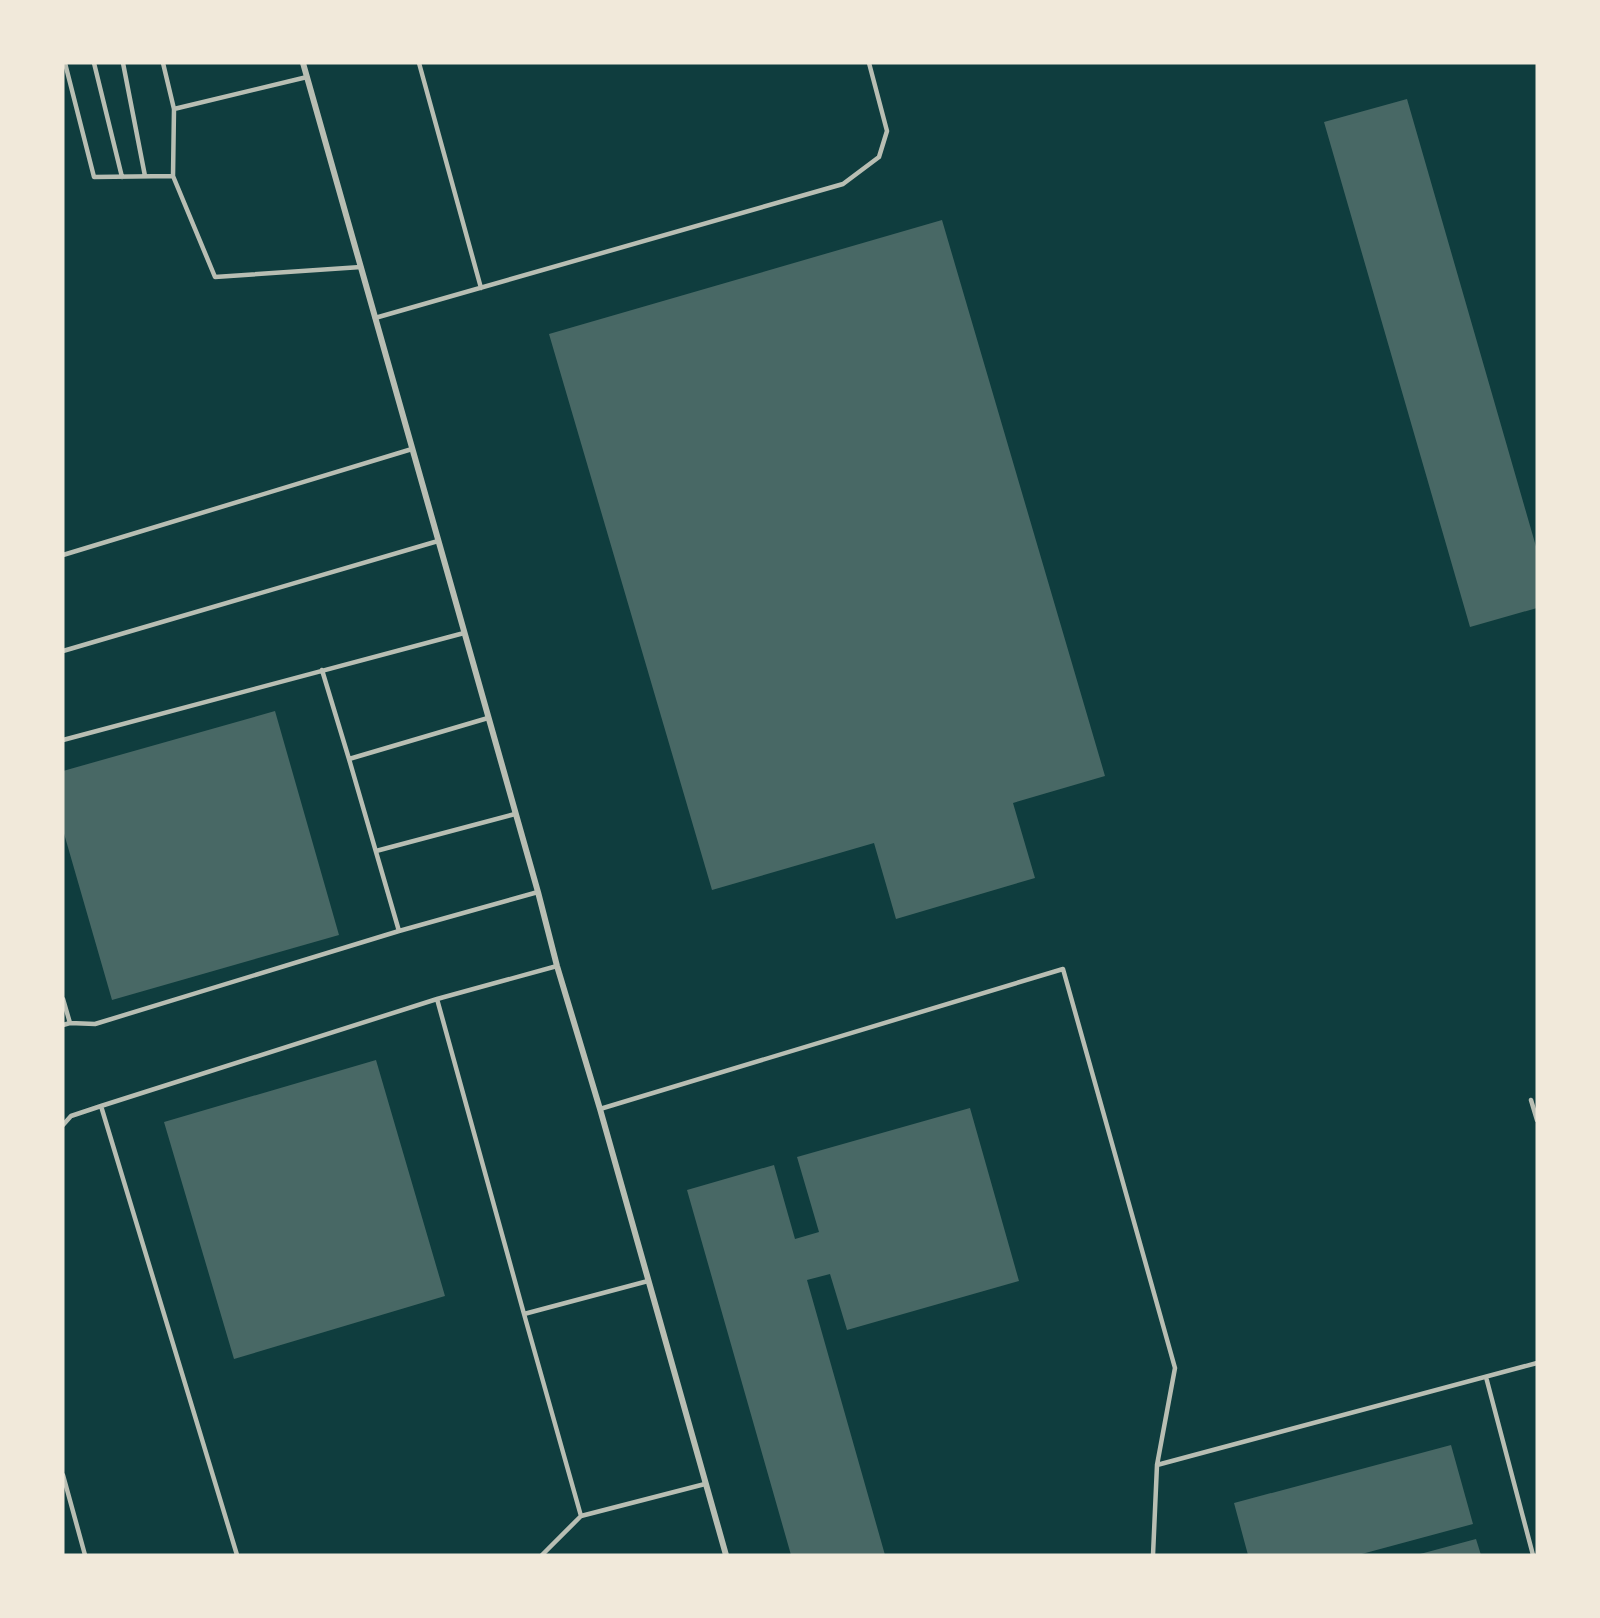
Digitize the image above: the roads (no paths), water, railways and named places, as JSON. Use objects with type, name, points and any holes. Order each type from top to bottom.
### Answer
[{"type":"street","points":[[303,63],[557,966],[600,1109],[726,1555]]},
{"type":"lane","points":[[65,63],[94,177],[173,176]]},
{"type":"lane","points":[[94,63],[122,177]]},
{"type":"lane","points":[[123,63],[145,176]]},
{"type":"lane","points":[[163,63],[174,109],[173,176],[215,277],[361,267]]},
{"type":"lane","points":[[419,63],[481,288]]},
{"type":"lane","points":[[375,318],[843,184],[879,157],[887,131],[869,63]]},
{"type":"lane","points":[[174,109],[307,77]]},
{"type":"lane","points":[[63,555],[412,449]]},
{"type":"lane","points":[[63,651],[438,541]]},
{"type":"lane","points":[[63,740],[464,633]]},
{"type":"lane","points":[[322,670],[399,932]]},
{"type":"lane","points":[[349,759],[488,718]]},
{"type":"lane","points":[[376,851],[515,814]]},
{"type":"lane","points":[[63,1025],[95,1024],[538,892]]},
{"type":"lane","points":[[63,1125],[71,1116],[101,1106],[437,999],[557,966]]},
{"type":"lane","points":[[600,1109],[1063,969],[1175,1368],[1157,1465],[1153,1555]]},
{"type":"lane","points":[[63,999],[70,1023]]},
{"type":"lane","points":[[437,999],[581,1516]]},
{"type":"lane","points":[[1531,1100],[1537,1120]]},
{"type":"lane","points":[[101,1106],[237,1555]]},
{"type":"lane","points":[[524,1314],[648,1281]]},
{"type":"lane","points":[[1157,1465],[1537,1363]]},
{"type":"lane","points":[[1486,1377],[1533,1555]]},
{"type":"lane","points":[[63,1475],[85,1555]]},
{"type":"lane","points":[[542,1555],[581,1516],[705,1484]]}]
